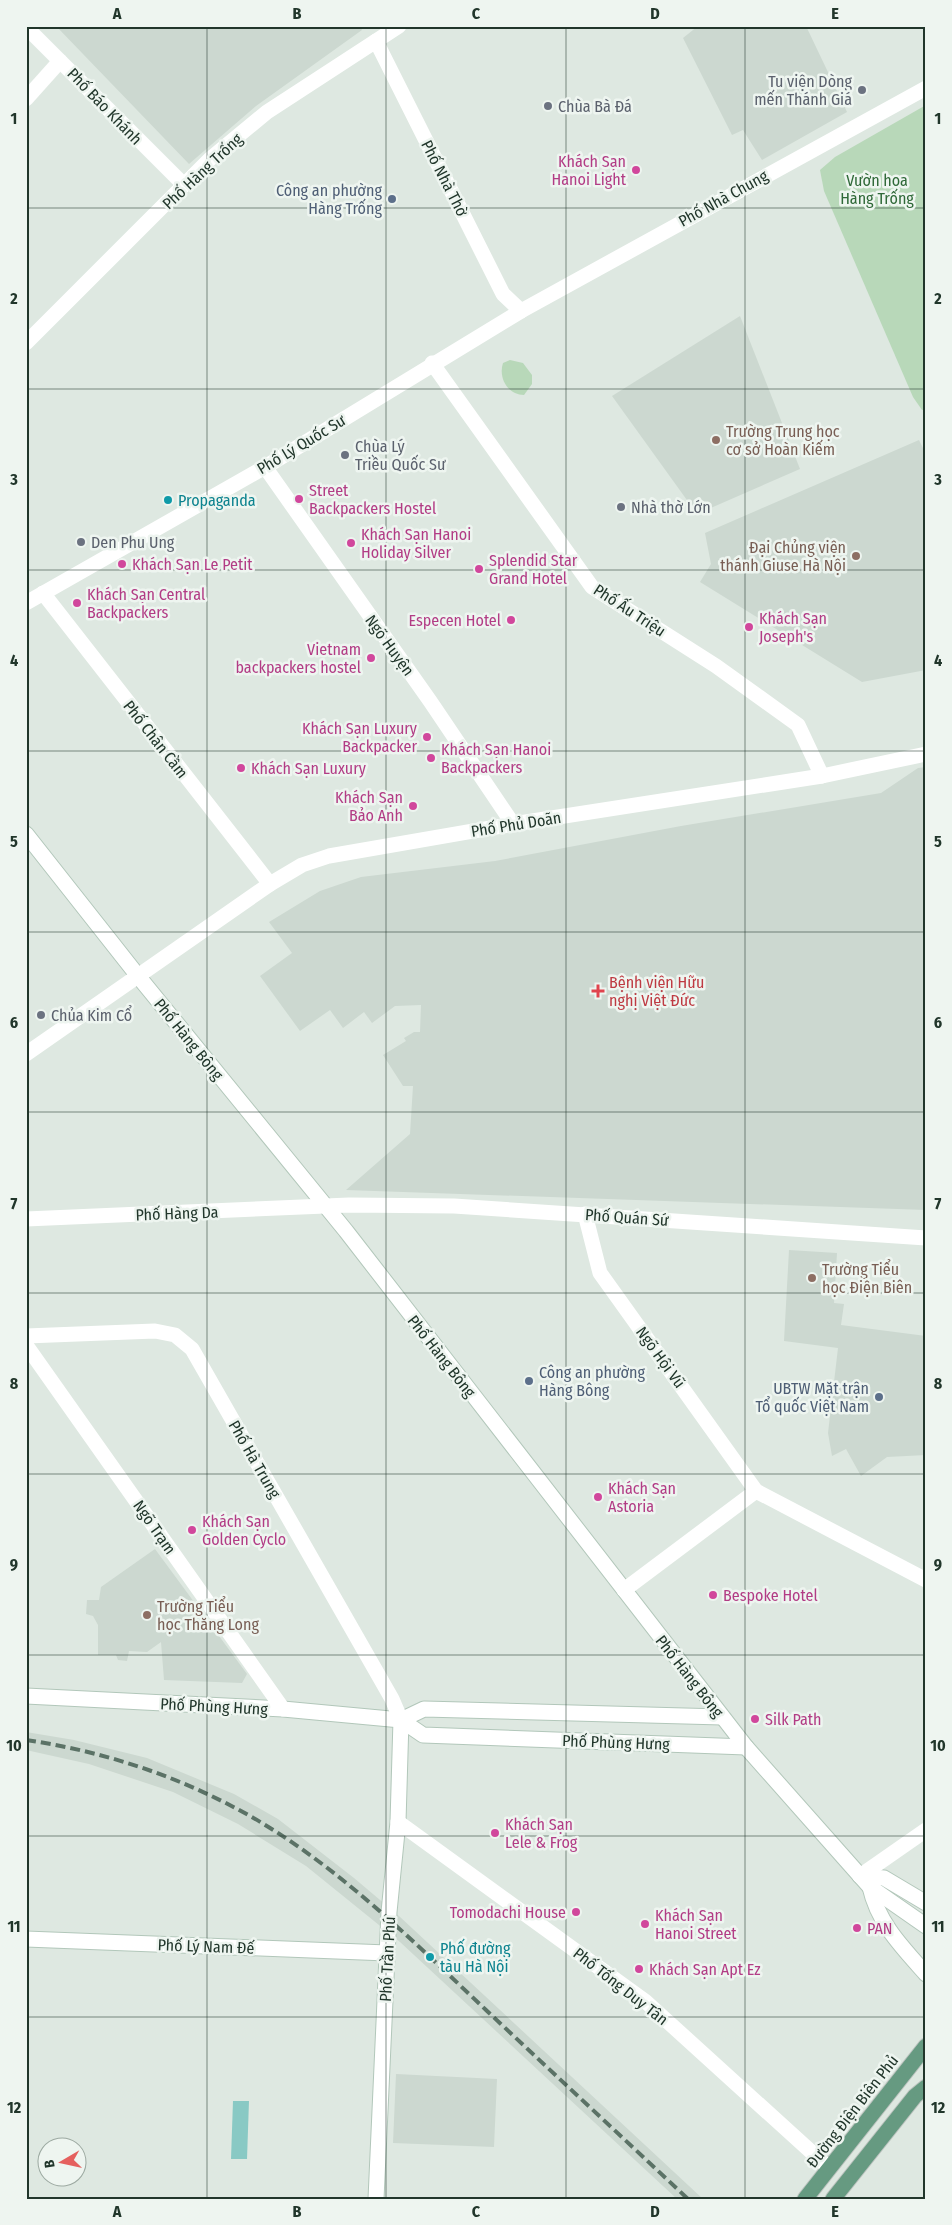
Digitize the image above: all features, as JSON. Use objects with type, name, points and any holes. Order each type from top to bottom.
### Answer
[{"type":"main road","name":"Đường Điện Biên Phủ","points":[[805,2199],[926,2046]]},
{"type":"main road","points":[[833,2199],[915,2096],[926,2088]]},
{"type":"street","name":"Phố Hàng Trống","points":[[26,343],[210,159],[267,112],[400,26]]},
{"type":"street","name":"Phố Báo Khánh","points":[[26,27],[184,186]]},
{"type":"street","name":"Phố Nhà Thờ","points":[[376,41],[503,294],[520,311]]},
{"type":"street","points":[[26,99],[60,61]]},
{"type":"street","name":"Phố Nhà Chung","points":[[520,311],[926,88]]},
{"type":"street","name":"Phố Lý Quốc Sư","points":[[26,603],[265,466],[520,311]]},
{"type":"street","name":"Phố Ấu Triệu","points":[[432,363],[592,587],[716,666],[798,725],[822,776]]},
{"type":"street","name":"Ngõ Huyện","points":[[265,466],[430,701],[513,824]]},
{"type":"street","name":"Phố Chân Cầm","points":[[43,593],[270,884]]},
{"type":"street","name":"Phố Phủ Doãn","points":[[26,1054],[270,884],[302,865],[329,856],[513,824],[822,776],[926,754]]},
{"type":"street","name":"Phố Hàng Bông","points":[[26,834],[138,976],[327,1206],[746,1747],[865,1882],[926,1926]]},
{"type":"street","name":"Phố Quán Sứ","points":[[327,1206],[454,1206],[926,1238]]},
{"type":"street","name":"Phố Hàng Da","points":[[26,1220],[327,1206]]},
{"type":"street","name":"Ngõ Hội Vũ","points":[[585,1214],[600,1273],[756,1491],[926,1580]]},
{"type":"street","name":"Phố Hà Trung","points":[[26,1336],[155,1332],[175,1335],[192,1349],[392,1699],[401,1720]]},
{"type":"street","name":"Ngõ Trạm","points":[[26,1345],[283,1709]]},
{"type":"street","points":[[624,1590],[756,1491]]},
{"type":"street","name":"Phố Phùng Hưng","points":[[26,1696],[283,1709],[401,1720],[423,1735],[746,1747]]},
{"type":"street","name":"Phố Phùng Hưng","points":[[401,1720],[424,1709],[722,1717]]},
{"type":"street","name":"Phố Trần Phú","points":[[376,2199],[387,1953],[398,1822],[401,1720]]},
{"type":"street","name":"Phố Tống Duy Tân","points":[[398,1822],[645,2001],[829,2168]]},
{"type":"street","points":[[865,1882],[926,1830]]},
{"type":"street","points":[[865,1882],[884,1878],[926,1904]]},
{"type":"street","points":[[865,1882],[884,1925],[926,1974]]},
{"type":"street","name":"Phố Lý Nam Đế","points":[[26,1939],[387,1953]]},
{"type":"shaded area","points":[[56,26],[360,26],[362,30],[256,106],[189,164]]},
{"type":"shaded area","points":[[698,26],[806,26],[847,112],[762,160],[743,130],[732,135],[683,38]]},
{"type":"shaded area","name":"Trường Trung học cơ sở Hoàn Kiếm","points":[[740,316],[800,469],[697,514],[612,396]]},
{"type":"shaded area","name":"Đại Chủng viện thánh Giuse Hà Nội","points":[[919,440],[926,454],[926,670],[862,682],[700,582],[711,564],[705,533]]},
{"type":"shaded area","name":"Bệnh viện Hữu nghị Việt Đức","points":[[926,767],[926,1210],[346,1190],[410,1134],[413,1086],[403,1086],[383,1055],[406,1041],[404,1038],[414,1032],[420,1032],[421,1005],[395,1006],[372,1023],[364,1012],[343,1028],[330,1010],[300,1031],[260,976],[292,953],[269,922],[320,891],[361,877],[495,861],[681,826],[881,793],[918,768]]},
{"type":"shaded area","name":"UBTW Mặt trận Tổ quốc Việt Nam","points":[[789,1250],[837,1253],[834,1303],[844,1304],[841,1325],[926,1336],[926,1455],[887,1457],[861,1476],[846,1449],[832,1456],[828,1433],[838,1348],[784,1341]]},
{"type":"shaded area","name":"Trường Tiểu học Thăng Long","points":[[155,1549],[247,1674],[242,1683],[164,1680],[161,1642],[147,1652],[129,1651],[127,1661],[118,1660],[116,1655],[98,1655],[98,1625],[93,1616],[86,1614],[87,1600],[99,1600],[101,1587]]},
{"type":"shaded area","name":"Phố đường tàu Hà Nội","points":[[26,1732],[74,1740],[147,1758],[234,1794],[278,1819],[354,1878],[399,1916],[703,2199],[677,2199],[400,1942],[306,1866],[238,1824],[173,1792],[89,1764],[26,1750]]},
{"type":"shaded area","points":[[396,2074],[497,2079],[494,2147],[393,2143]]},
{"type":"green space","name":"Vườn hoa Hàng Trống","points":[[926,105],[926,409],[922,410],[913,397],[824,191],[820,170],[835,157]]},
{"type":"green space","points":[[510,360],[523,363],[532,375],[532,384],[524,395],[513,392],[503,380],[503,363]]},
{"type":"water","points":[[233,2101],[249,2101],[247,2159],[231,2159]]},
{"type":"railway","points":[[26,1740],[57,1745],[118,1760],[178,1781],[235,1808],[293,1843],[379,1910],[688,2199]]},
{"type":"place","name":"Tu viện Dòng mến Thánh Giá","points":[[862,90]]},
{"type":"place","name":"Chùa Bà Đá","points":[[548,106]]},
{"type":"place","name":"Khách Sạn Hanoi Light","points":[[636,170]]},
{"type":"place","name":"Công an phường Hàng Trống","points":[[392,199]]},
{"type":"place","name":"Trường Trung học cơ sở Hoàn Kiếm","points":[[716,440]]},
{"type":"place","name":"Chùa Lý Triều Quốc Sư","points":[[345,455]]},
{"type":"place","name":"Street Backpackers Hostel","points":[[299,499]]},
{"type":"place","name":"Propaganda","points":[[168,500]]},
{"type":"place","name":"Nhà thờ Lớn","points":[[621,507]]},
{"type":"place","name":"Den Phu Ung","points":[[81,542]]},
{"type":"place","name":"Khách Sạn Hanoi Holiday Silver","points":[[351,543]]},
{"type":"place","name":"Đại Chủng viện thánh Giuse Hà Nội","points":[[856,556]]},
{"type":"place","name":"Khách Sạn Le Petit","points":[[122,564]]},
{"type":"place","name":"Splendid Star Grand Hotel","points":[[479,569]]},
{"type":"place","name":"Khách Sạn Central Backpackers","points":[[77,603]]},
{"type":"place","name":"Especen Hotel","points":[[511,620]]},
{"type":"place","name":"Khách Sạn Joseph's","points":[[749,627]]},
{"type":"place","name":"Vietnam backpackers hostel","points":[[371,658]]},
{"type":"place","name":"Khách Sạn Luxury Backpacker","points":[[427,737]]},
{"type":"place","name":"Khách Sạn Hanoi Backpackers","points":[[431,758]]},
{"type":"place","name":"Khách Sạn Luxury","points":[[241,768]]},
{"type":"place","name":"Khách Sạn Bảo Anh","points":[[413,806]]},
{"type":"place","name":"Bệnh viện Hữu nghị Việt Đức","points":[[598,991]]},
{"type":"place","name":"Chủa Kim Cổ","points":[[41,1015]]},
{"type":"place","name":"Trường Tiểu học Điện Biên","points":[[812,1278]]},
{"type":"place","name":"Công an phường Hàng Bông","points":[[529,1381]]},
{"type":"place","name":"UBTW Mặt trận Tổ quốc Việt Nam","points":[[879,1397]]},
{"type":"place","name":"Khách Sạn Astoria","points":[[598,1497]]},
{"type":"place","name":"Khách Sạn Golden Cyclo","points":[[192,1530]]},
{"type":"place","name":"Bespoke Hotel","points":[[713,1595]]},
{"type":"place","name":"Trường Tiểu học Thăng Long","points":[[147,1615]]},
{"type":"place","name":"Silk Path","points":[[755,1719]]},
{"type":"place","name":"Khách Sạn Lele & Frog","points":[[495,1833]]},
{"type":"place","name":"Tomodachi House","points":[[576,1912]]},
{"type":"place","name":"Khách Sạn Hanoi Street","points":[[645,1924]]},
{"type":"place","name":"PAN","points":[[857,1928]]},
{"type":"place","name":"Phố đường tàu Hà Nội","points":[[430,1957]]},
{"type":"place","name":"Khách Sạn Apt Ez","points":[[639,1969]]}]
